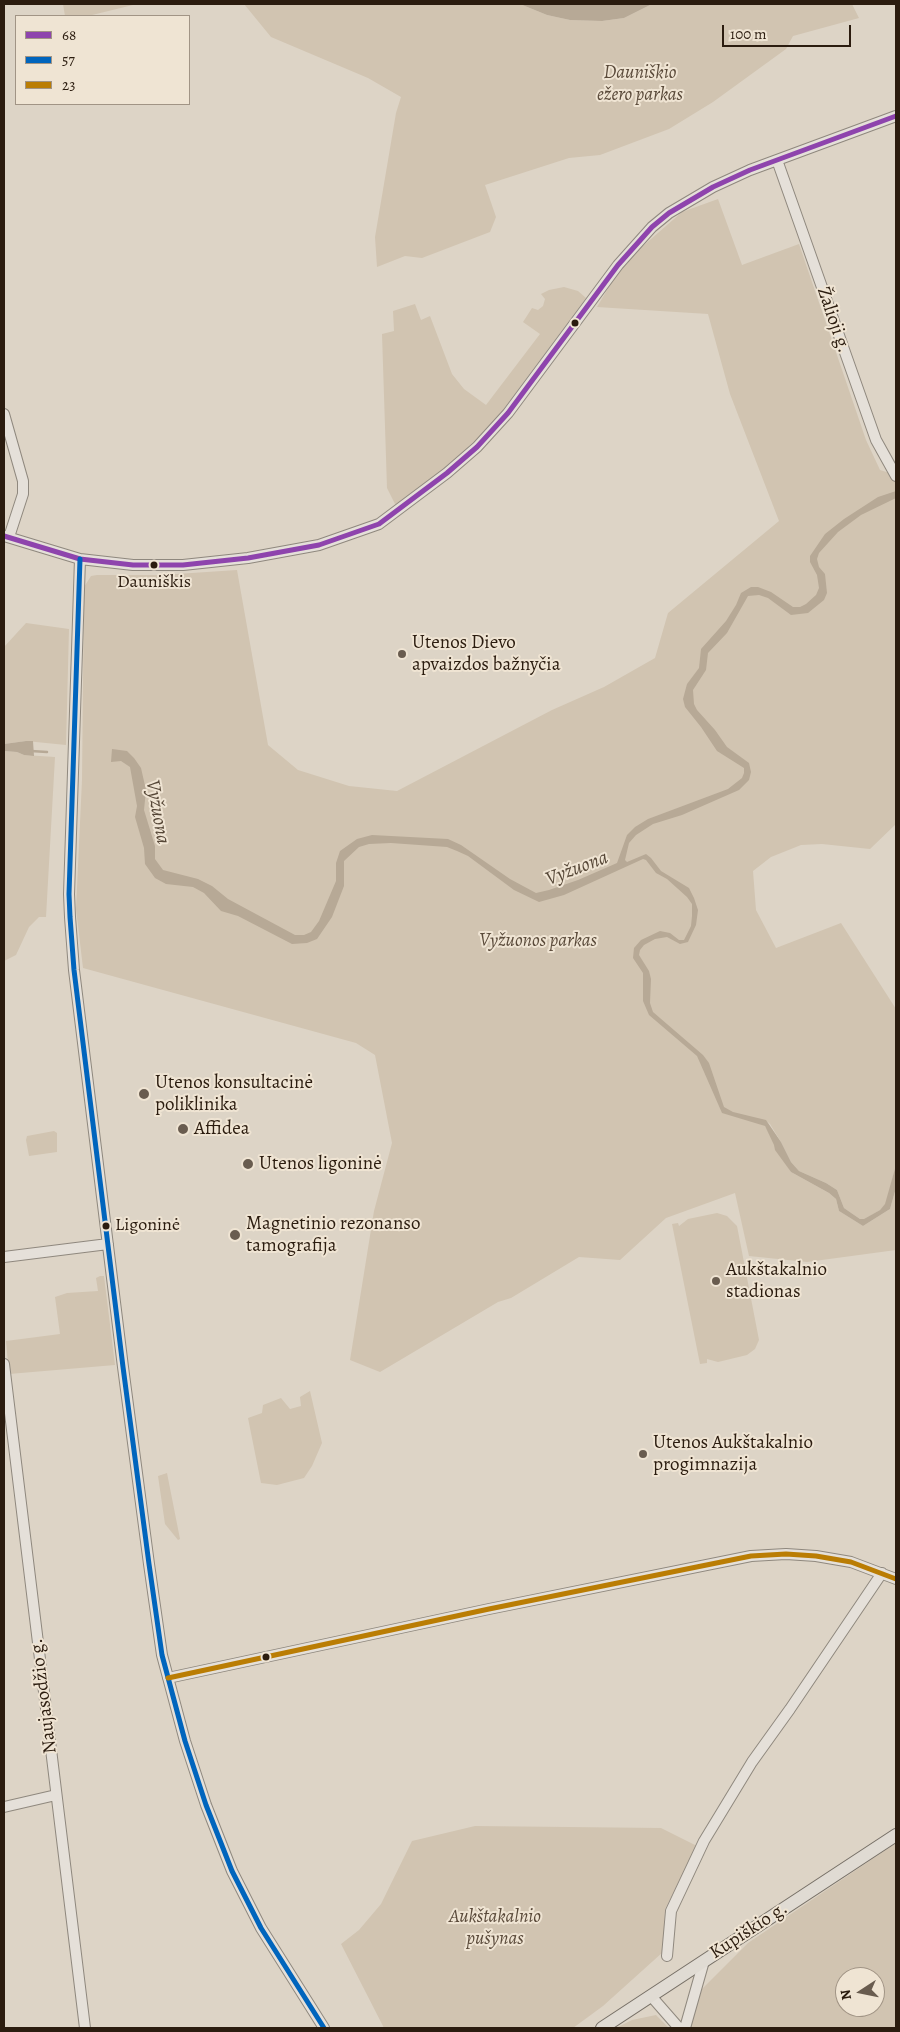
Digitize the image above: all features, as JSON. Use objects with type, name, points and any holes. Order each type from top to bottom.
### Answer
[{"type":"main road","name":"Kupiškio g.","points":[[602,2028],[896,1835]]},
{"type":"street","points":[[4,414],[23,481],[23,494],[6,536],[80,559],[133,565],[183,565],[228,560],[319,545],[379,524],[447,473],[477,446],[508,413],[595,295],[652,227],[669,213],[713,187],[777,160],[896,116]]},
{"type":"street","name":"Žalioji g.","points":[[777,160],[876,440],[896,476]]},
{"type":"street","points":[[80,559],[68,894],[74,970],[148,1564],[168,1678],[206,1805],[232,1871],[261,1928],[324,2028]]},
{"type":"street","points":[[4,1258],[108,1244]]},
{"type":"street","name":"Naujasodžio g.","points":[[4,1364],[84,2028]]},
{"type":"street","points":[[168,1678],[489,1609],[751,1556],[786,1554],[816,1556],[851,1562],[896,1579]]},
{"type":"street","points":[[667,1956],[670,1911],[704,1841],[752,1762],[882,1573]]},
{"type":"street","points":[[4,1807],[56,1796]]},
{"type":"street","points":[[685,2028],[704,1962]]},
{"type":"street","points":[[651,1996],[679,2028]]},
{"type":"green space","points":[[63,4],[137,4],[92,15],[65,15]]},
{"type":"green space","name":"Dauniškio ežero parkas","points":[[244,4],[520,4],[547,15],[570,20],[602,21],[624,18],[652,4],[852,4],[859,18],[793,36],[786,49],[713,102],[669,129],[600,155],[569,158],[485,185],[496,217],[490,232],[422,258],[405,256],[377,267],[375,237],[396,113],[401,97],[368,78],[271,37]]},
{"type":"green space","name":"Vyžuonos parkas","points":[[718,199],[742,265],[799,244],[866,440],[880,470],[896,475],[896,824],[870,849],[822,844],[801,845],[771,857],[753,871],[756,910],[776,948],[841,923],[896,1009],[896,1165],[886,1204],[863,1220],[860,1219],[844,1208],[837,1190],[799,1171],[791,1162],[770,1124],[765,1120],[756,1122],[765,1126],[791,1172],[829,1193],[836,1199],[839,1211],[863,1226],[890,1209],[896,1188],[896,1250],[807,1262],[749,1256],[735,1193],[666,1218],[620,1260],[579,1257],[511,1298],[498,1302],[380,1372],[350,1360],[374,1211],[392,1143],[375,1055],[356,1043],[83,968],[76,909],[82,780],[84,587],[91,576],[97,575],[162,575],[237,570],[268,745],[298,770],[349,786],[397,791],[552,710],[604,687],[655,658],[668,613],[779,521],[730,394],[708,314],[597,307],[616,275],[643,246],[682,212]]},
{"type":"green space","points":[[564,287],[578,291],[586,298],[497,418],[420,491],[395,504],[387,488],[382,334],[394,331],[393,311],[415,304],[421,320],[430,316],[452,374],[464,389],[486,405],[540,334],[523,322],[532,308],[538,310],[543,306],[545,299],[541,294]]},
{"type":"green space","points":[[26,623],[69,629],[66,745],[26,741],[4,744],[4,647]]},
{"type":"green space","points":[[4,751],[17,752],[24,755],[55,757],[46,917],[39,917],[29,927],[16,955],[4,961]]},
{"type":"green space","points":[[54,1131],[57,1133],[57,1152],[29,1156],[27,1136]]},
{"type":"green space","name":"Aukštakalnio stadionas","points":[[717,1213],[727,1216],[737,1226],[759,1340],[755,1349],[747,1355],[718,1362],[707,1359],[707,1363],[700,1364],[672,1224],[678,1223],[679,1226],[688,1219]]},
{"type":"green space","points":[[104,1276],[115,1365],[9,1374],[6,1341],[60,1334],[55,1297],[67,1293],[98,1291],[96,1278]]},
{"type":"green space","points":[[310,1391],[322,1443],[312,1466],[304,1478],[277,1485],[261,1483],[248,1418],[262,1413],[263,1405],[281,1398],[290,1409],[301,1406],[300,1397]]},
{"type":"green space","points":[[167,1473],[180,1539],[178,1540],[165,1524],[158,1476]]},
{"type":"green space","name":"Aukštakalnio pušynas","points":[[475,1826],[661,1828],[697,1846],[665,1909],[663,1952],[603,2006],[573,2028],[384,2028],[341,1944],[359,1930],[381,1904],[412,1841]]},
{"type":"green space","points":[[896,1843],[896,2028],[689,2028],[702,1989],[748,1943]]},
{"type":"green space","points":[[656,2015],[669,2028],[616,2028],[632,2020]]},
{"type":"shaded area","points":[[520,4],[652,4],[624,18],[602,21],[570,20],[547,15]]},
{"type":"shaded area","points":[[896,491],[896,498],[861,515],[838,532],[819,553],[817,559],[819,567],[825,574],[827,593],[824,600],[808,613],[791,615],[768,598],[759,595],[748,596],[727,633],[708,653],[706,670],[693,690],[694,704],[697,710],[727,747],[749,763],[751,772],[749,780],[739,790],[682,815],[653,824],[636,835],[629,843],[625,860],[627,862],[646,854],[661,871],[689,888],[694,898],[698,910],[696,925],[688,942],[680,944],[667,937],[655,939],[644,945],[639,955],[649,971],[651,979],[650,1003],[653,1012],[703,1055],[709,1063],[724,1107],[733,1112],[766,1120],[781,1142],[791,1162],[799,1171],[837,1190],[844,1208],[860,1219],[864,1219],[880,1210],[885,1204],[896,1165],[896,1188],[890,1209],[863,1226],[839,1211],[836,1199],[829,1193],[791,1172],[775,1150],[765,1126],[722,1113],[697,1056],[649,1015],[643,1001],[643,973],[633,958],[634,948],[641,940],[660,931],[670,933],[679,940],[684,940],[691,926],[692,904],[667,879],[656,873],[646,860],[643,859],[564,895],[539,902],[514,890],[468,856],[447,847],[391,843],[369,844],[359,847],[344,861],[344,886],[332,917],[317,939],[307,943],[292,944],[238,916],[221,911],[204,893],[193,887],[166,884],[155,878],[145,864],[144,848],[135,817],[137,806],[130,767],[121,761],[111,762],[112,749],[127,751],[141,768],[146,790],[144,810],[155,846],[155,859],[163,870],[198,879],[212,886],[228,899],[295,935],[304,935],[311,932],[319,921],[336,881],[336,863],[340,851],[357,839],[372,835],[448,839],[461,845],[510,879],[536,893],[578,880],[617,863],[627,835],[635,827],[648,819],[728,789],[742,778],[744,768],[717,751],[685,707],[683,699],[687,684],[699,668],[701,649],[726,621],[741,593],[751,587],[758,587],[771,592],[793,607],[800,607],[806,604],[816,595],[819,588],[817,575],[810,562],[810,556],[825,534],[878,497]]},
{"type":"shaded area","points":[[33,741],[34,756],[4,751],[4,744]]},
{"type":"waterway","name":"Vyžuona","points":[[31,751],[47,752]]},
{"type":"transit line","name":"68","points":[[4,536],[80,559],[133,565],[183,565],[248,558],[319,545],[379,524],[447,473],[477,447],[508,413],[618,265],[652,227],[669,213],[713,187],[750,170],[896,116]]},
{"type":"transit line","name":"57","points":[[80,559],[69,894],[70,917],[74,970],[123,1367],[162,1655],[185,1741],[206,1805],[232,1871],[261,1928],[324,2028]]},
{"type":"transit line","name":"23","points":[[168,1678],[489,1609],[751,1556],[786,1554],[816,1556],[851,1562],[896,1579]]},
{"type":"place","name":"Dauniškis","points":[[154,565]]},
{"type":"place","name":"Utenos Dievo apvaizdos bažnyčia","points":[[402,654]]},
{"type":"place","name":"Utenos konsultacinė poliklinika","points":[[144,1094]]},
{"type":"place","name":"Affidea","points":[[183,1129]]},
{"type":"place","name":"Utenos ligoninė","points":[[248,1164]]},
{"type":"place","name":"Ligoninė","points":[[106,1226]]},
{"type":"place","name":"Magnetinio rezonanso tamografija","points":[[235,1235]]},
{"type":"place","name":"Aukštakalnio stadionas","points":[[716,1281]]},
{"type":"place","name":"Utenos Aukštakalnio progimnazija","points":[[643,1454]]}]
